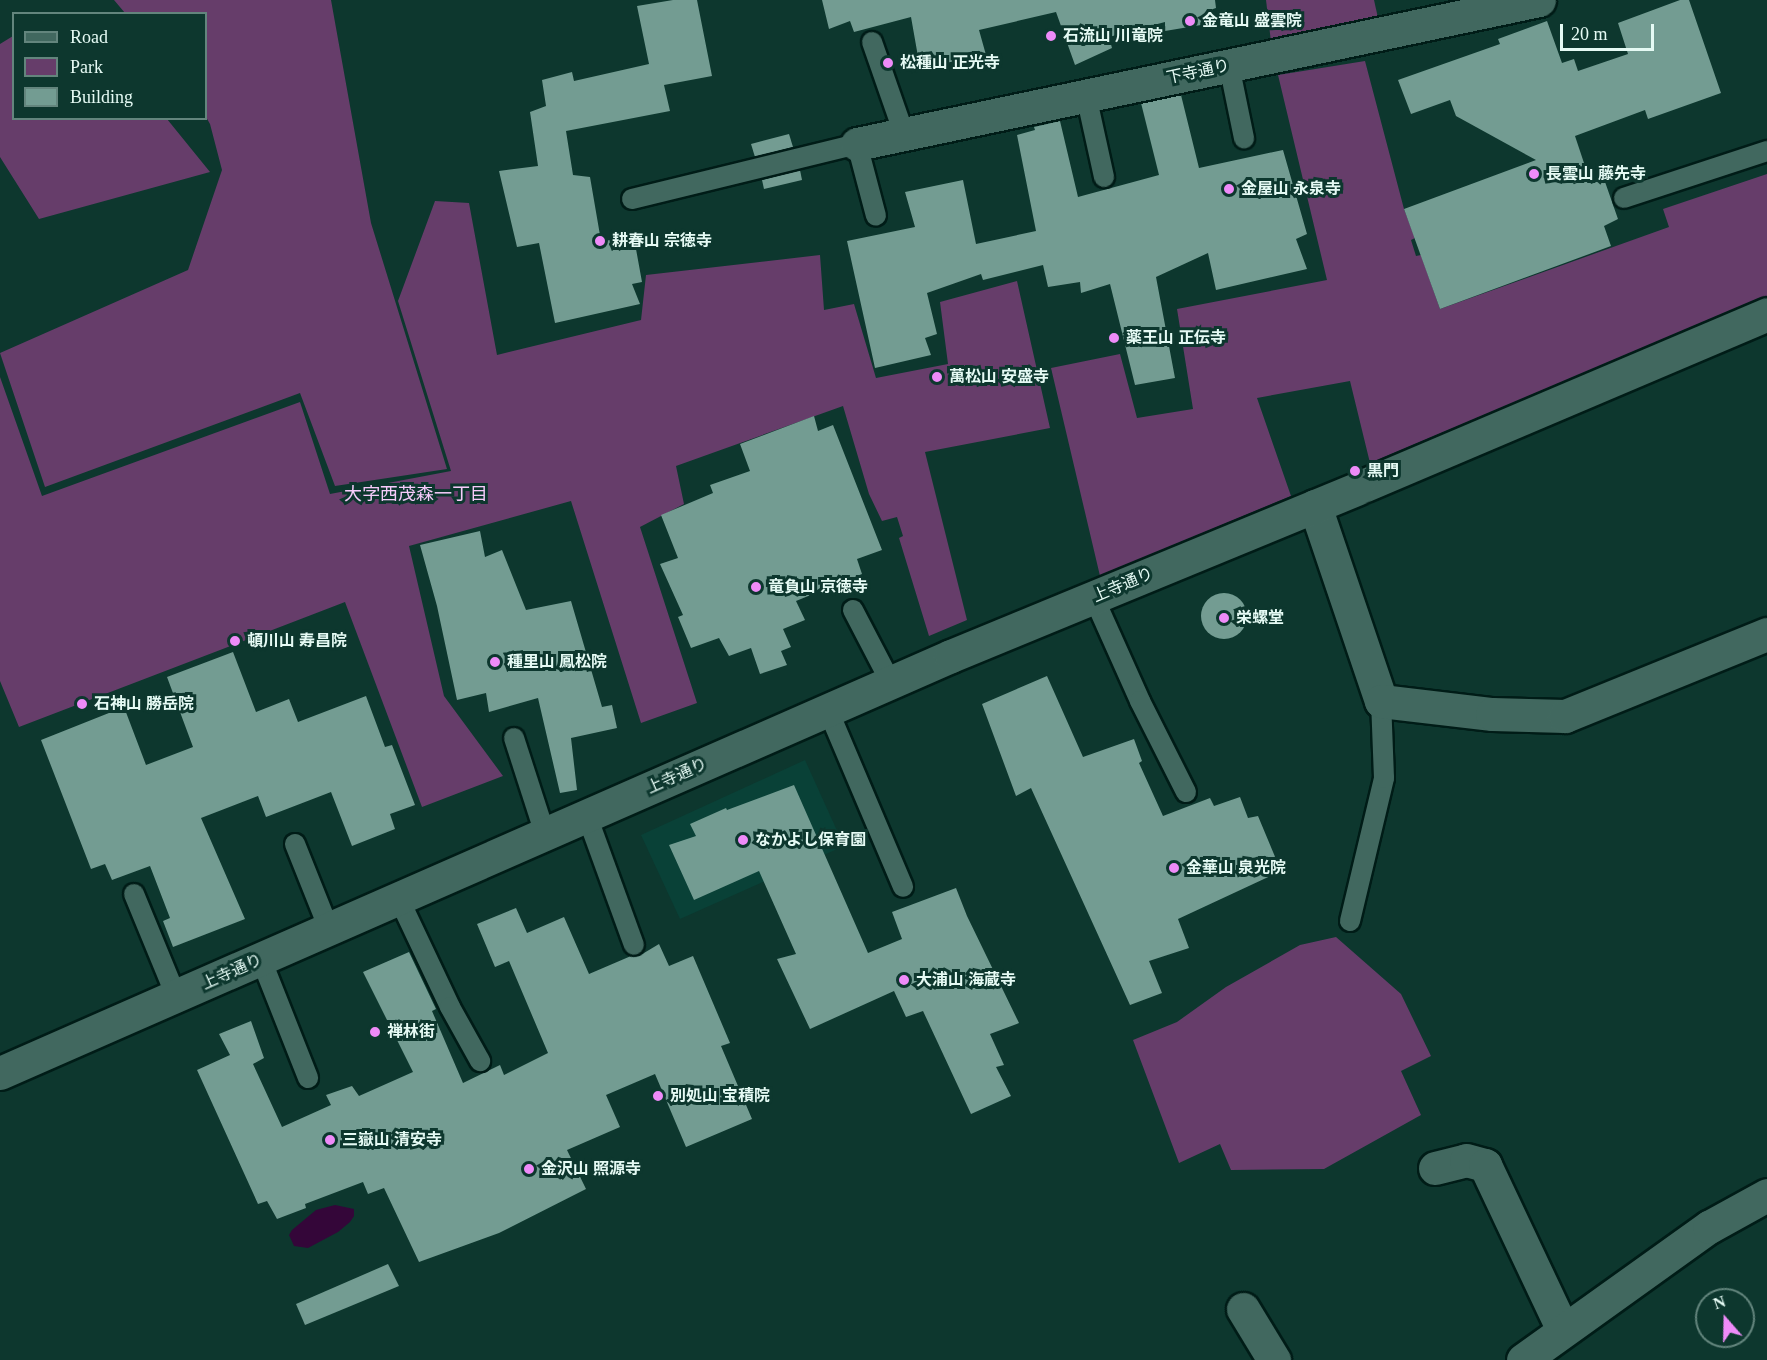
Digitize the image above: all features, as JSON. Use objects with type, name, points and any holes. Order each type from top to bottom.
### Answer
[{"type":"street","name":"下寺通り","points":[[857,144],[1539,0]]},
{"type":"street","name":"上寺通り","points":[[0,1073],[828,710],[1767,314]]},
{"type":"street","points":[[1315,506],[1381,701],[1492,714],[1565,716],[1767,634]]},
{"type":"street","points":[[1435,1168],[1466,1160],[1485,1165],[1563,1330]]},
{"type":"street","points":[[1523,1360],[1709,1227],[1767,1195]]},
{"type":"street","points":[[1243,1309],[1274,1360]]},
{"type":"lane","points":[[872,42],[904,134]]},
{"type":"lane","points":[[1229,65],[1244,138]]},
{"type":"lane","points":[[1086,95],[1104,177]]},
{"type":"lane","points":[[632,200],[857,144],[876,216]]},
{"type":"lane","points":[[1624,198],[1767,151]]},
{"type":"lane","points":[[1094,598],[1140,701],[1186,792]]},
{"type":"lane","points":[[854,610],[891,683]]},
{"type":"lane","points":[[1350,921],[1384,778],[1381,701]]},
{"type":"lane","points":[[828,710],[903,887]]},
{"type":"lane","points":[[514,738],[545,834]]},
{"type":"lane","points":[[587,816],[634,945]]},
{"type":"lane","points":[[295,844],[328,929]]},
{"type":"lane","points":[[134,894],[177,996]]},
{"type":"lane","points":[[399,899],[450,1007],[480,1061]]},
{"type":"lane","points":[[261,959],[308,1078]]},
{"type":"shaded area","name":"なかよし保育園","points":[[805,760],[844,846],[680,919],[641,835]]},
{"type":"shaded area","points":[[335,1205],[354,1209],[354,1216],[350,1222],[338,1232],[308,1248],[294,1246],[289,1235],[292,1230],[316,1210]]},
{"type":"green space","points":[[114,0],[331,0],[371,223],[447,469],[335,486],[300,393],[45,487],[0,353],[188,270],[222,170],[207,119],[207,12],[124,12]]},
{"type":"green space","points":[[1266,0],[1374,0],[1378,18],[1271,42]]},
{"type":"green space","points":[[12,37],[12,120],[168,120],[210,172],[39,219],[0,157],[0,44]]},
{"type":"green space","points":[[1365,61],[1404,209],[1415,238],[1411,240],[1416,256],[1421,255],[1440,309],[1669,227],[1663,209],[1767,174],[1767,296],[1370,463],[1350,381],[1257,398],[1291,496],[1100,576],[1051,368],[1120,354],[1137,418],[1193,409],[1177,309],[1327,280],[1278,75]]},
{"type":"green space","points":[[435,201],[469,203],[497,355],[641,320],[646,275],[820,255],[824,310],[854,304],[876,378],[948,364],[940,302],[1017,281],[1050,428],[925,452],[967,620],[929,636],[899,538],[903,536],[897,517],[882,521],[869,494],[843,406],[676,466],[684,504],[640,527],[697,703],[641,723],[571,501],[409,546],[444,696],[503,776],[422,807],[345,602],[19,727],[0,681],[0,377],[42,496],[300,402],[330,494],[451,471],[398,301]]},
{"type":"green space","points":[[1336,937],[1401,994],[1431,1056],[1401,1071],[1421,1115],[1324,1169],[1231,1170],[1220,1144],[1179,1163],[1133,1040],[1177,1022],[1226,987],[1300,945]]},
{"type":"building","points":[[673,0],[697,0],[712,76],[664,85],[670,111],[566,131],[573,175],[590,177],[601,241],[634,238],[642,282],[632,284],[640,304],[555,323],[539,243],[517,247],[499,171],[538,166],[530,112],[546,106],[542,80],[572,72],[574,81],[649,64],[637,6]]},
{"type":"building","points":[[822,0],[1215,0],[1216,8],[1213,9],[1213,23],[1165,31],[1165,22],[1109,37],[1112,48],[1075,65],[1056,12],[979,30],[986,55],[920,68],[911,17],[854,32],[850,21],[829,29]]},
{"type":"building","points":[[1680,0],[1689,0],[1721,93],[1648,119],[1645,110],[1575,136],[1591,184],[1604,179],[1618,219],[1604,226],[1611,246],[1440,309],[1404,209],[1536,160],[1456,116],[1450,100],[1411,114],[1398,80],[1500,44],[1498,39],[1547,21],[1562,63],[1574,59],[1578,71],[1628,54],[1618,23]]},
{"type":"building","points":[[1181,95],[1199,168],[1283,150],[1307,234],[1296,239],[1307,269],[1216,290],[1208,253],[1156,277],[1175,378],[1135,385],[1110,284],[1081,293],[1080,282],[1048,287],[1043,265],[983,280],[981,274],[927,293],[937,334],[925,338],[931,355],[875,368],[847,241],[915,227],[905,192],[963,180],[976,244],[1036,231],[1017,135],[1035,130],[1034,127],[1060,121],[1078,197],[1159,175],[1141,103]]},
{"type":"building","points":[[789,134],[793,147],[755,157],[751,144]]},
{"type":"building","points":[[800,170],[802,180],[764,189],[762,180]]},
{"type":"building","points":[[814,416],[818,431],[833,425],[882,550],[857,559],[862,574],[796,601],[805,620],[783,629],[791,647],[781,651],[787,665],[760,674],[751,648],[729,656],[719,638],[691,648],[678,617],[683,615],[660,564],[678,558],[661,515],[713,493],[710,485],[750,471],[740,444]]},
{"type":"building","points":[[480,531],[485,557],[502,550],[526,610],[571,601],[602,707],[612,705],[617,728],[571,738],[577,790],[560,793],[538,698],[489,712],[486,693],[457,700],[437,606],[420,545]]},
{"type":"building","name":"栄螺堂","points":[[1224,593],[1240,600],[1247,616],[1240,632],[1224,639],[1208,632],[1201,616],[1208,600]]},
{"type":"building","points":[[233,652],[256,712],[289,699],[298,722],[366,696],[385,747],[392,745],[415,805],[390,814],[395,829],[352,846],[331,792],[266,817],[258,796],[201,818],[245,919],[173,947],[163,921],[170,918],[150,866],[112,880],[105,864],[91,869],[41,740],[124,707],[146,765],[193,747],[167,677]]},
{"type":"building","points":[[1047,676],[1083,757],[1134,739],[1142,761],[1139,763],[1163,816],[1210,798],[1214,806],[1240,797],[1248,818],[1258,816],[1281,871],[1178,919],[1189,948],[1149,961],[1162,993],[1130,1005],[1031,788],[1016,796],[982,704]]},
{"type":"building","points":[[794,785],[868,953],[902,939],[892,912],[956,888],[967,916],[1019,1023],[990,1034],[1004,1065],[996,1067],[1011,1096],[971,1114],[923,1011],[906,1017],[894,991],[810,1029],[777,959],[796,954],[759,871],[694,900],[669,845],[696,836],[690,824],[726,808],[727,810]]},
{"type":"building","points":[[516,908],[527,933],[564,917],[589,974],[631,956],[639,956],[659,944],[669,966],[693,956],[730,1043],[721,1046],[752,1119],[686,1147],[655,1074],[606,1095],[620,1127],[567,1150],[586,1189],[499,1233],[419,1262],[384,1188],[368,1194],[363,1182],[305,1204],[306,1208],[277,1219],[267,1201],[258,1204],[197,1070],[230,1055],[219,1034],[251,1021],[264,1058],[253,1064],[282,1127],[331,1105],[326,1095],[352,1086],[359,1096],[413,1072],[363,972],[409,952],[436,1009],[432,1011],[463,1083],[500,1065],[504,1075],[548,1053],[509,961],[495,967],[477,924]]},
{"type":"building","points":[[388,1264],[399,1286],[305,1325],[296,1304]]},
{"type":"place","name":"金竜山 盛雲院","points":[[1190,21]]},
{"type":"place","name":"石流山 川竜院","points":[[1051,36]]},
{"type":"place","name":"松種山 正光寺","points":[[888,63]]},
{"type":"place","name":"長雲山 藤先寺","points":[[1534,174]]},
{"type":"place","name":"金屋山 永泉寺","points":[[1229,189]]},
{"type":"place","name":"耕春山 宗徳寺","points":[[600,241]]},
{"type":"place","name":"薬王山 正伝寺","points":[[1114,338]]},
{"type":"place","name":"萬松山 安盛寺","points":[[937,377]]},
{"type":"place","name":"黒門","points":[[1355,471]]},
{"type":"place","name":"竜負山 京徳寺","points":[[756,587]]},
{"type":"place","name":"栄螺堂","points":[[1224,618]]},
{"type":"place","name":"頓川山 寿昌院","points":[[235,641]]},
{"type":"place","name":"種里山 鳳松院","points":[[495,662]]},
{"type":"place","name":"石神山 勝岳院","points":[[82,704]]},
{"type":"place","name":"なかよし保育園","points":[[743,840]]},
{"type":"place","name":"金華山 泉光院","points":[[1174,868]]},
{"type":"place","name":"大浦山 海蔵寺","points":[[904,980]]},
{"type":"place","name":"禅林街","points":[[375,1032]]},
{"type":"place","name":"別処山 宝積院","points":[[658,1096]]},
{"type":"place","name":"三嶽山 清安寺","points":[[330,1140]]},
{"type":"place","name":"金沢山 照源寺","points":[[529,1169]]},
{"type":"district","name":"大字西茂森一丁目","points":[[416,494]]}]
